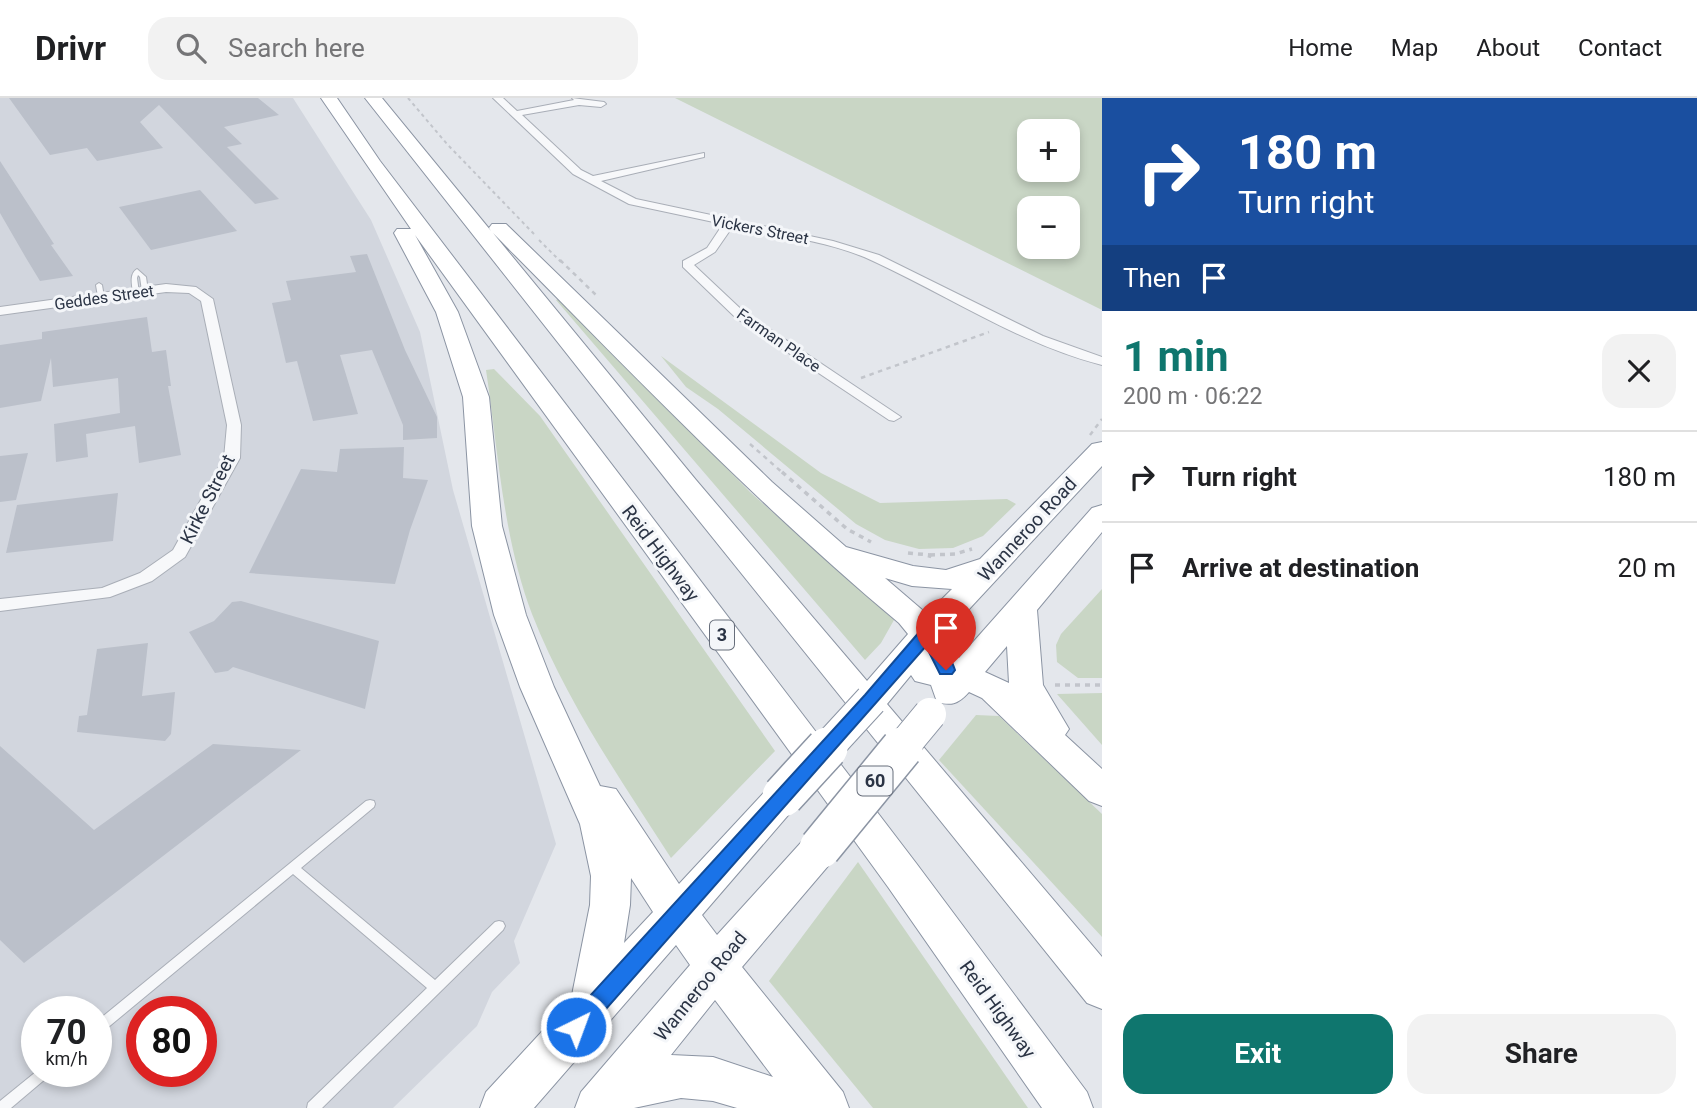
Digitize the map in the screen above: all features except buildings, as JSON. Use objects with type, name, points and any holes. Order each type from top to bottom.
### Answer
[{"type":"highway","name":"Reid Highway","points":[[329,98],[373,164],[902,875],[1070,1108]]},
{"type":"highway","points":[[373,98],[415,153],[1102,989]]},
{"type":"highway","points":[[415,153],[495,224],[732,459],[834,554],[910,615],[940,651],[946,689]]},
{"type":"highway","points":[[373,164],[395,216],[447,312],[476,397],[487,526],[510,615],[537,687],[599,824],[611,876],[610,905],[591,1010]]},
{"type":"highway","name":"Wanneroo Road","points":[[503,1108],[677,912],[887,686],[927,634],[1102,450]]},
{"type":"highway","name":"Wanneroo Road","points":[[605,1100],[751,922],[820,848],[946,689],[1102,514]]},
{"type":"highway","points":[[834,554],[923,577],[947,580],[990,567]]},
{"type":"highway","points":[[1021,607],[1026,685],[1073,762]]},
{"type":"highway","points":[[887,686],[930,672],[946,689],[994,689],[1102,791]]},
{"type":"highway","points":[[537,687],[624,835],[716,967],[826,1108]]},
{"type":"highway","points":[[605,1100],[667,1077],[709,1077],[751,1089],[789,1108]]},
{"type":"street","name":"Vickers Street","points":[[498,98],[577,172],[633,202],[833,244],[875,257],[1007,325],[1038,339],[1102,361]]},
{"type":"street","points":[[514,114],[578,100],[601,104]]},
{"type":"street","points":[[590,180],[700,155]]},
{"type":"street","name":"Farman Place","points":[[730,223],[710,250],[687,264],[740,315],[894,417]]},
{"type":"street","name":"Geddes Street","points":[[0,311],[100,291],[141,292],[166,288],[192,290],[206,299]]},
{"type":"street","name":"Kirke Street","points":[[0,605],[104,593],[146,578],[179,553],[232,458],[234,441],[234,425],[206,299]]},
{"type":"street","name":"Vickers Street","points":[[1038,339],[1049,348],[1102,368]]},
{"type":"lane","points":[[112,1017],[370,804]]},
{"type":"lane","points":[[293,867],[436,988]]},
{"type":"lane","points":[[313,1108],[499,926]]},
{"type":"lane","points":[[1,1108],[27,1087]]},
{"type":"path","points":[[408,98],[447,144],[598,296]]},
{"type":"path","points":[[842,384],[1007,325]]},
{"type":"path","points":[[741,437],[847,529],[881,545]]},
{"type":"path","points":[[904,552],[930,555],[923,577]]},
{"type":"path","points":[[1026,685],[1102,685]]},
{"type":"shaded area","points":[[0,98],[293,98],[371,220],[420,332],[453,490],[556,844],[514,941],[520,963],[492,992],[477,1026],[393,1108],[0,1108]]},
{"type":"green space","points":[[675,98],[1102,98],[1102,310]]},
{"type":"green space","points":[[561,298],[750,492],[894,620],[881,643],[865,660],[556,300]]},
{"type":"green space","points":[[661,356],[821,473],[880,503],[1007,499],[1016,504],[983,536],[953,548],[919,549],[885,540],[856,524],[718,409],[686,387]]},
{"type":"green space","points":[[494,369],[540,416],[775,751],[671,858],[578,709],[532,614],[514,555],[503,493],[486,370]]},
{"type":"green space","points":[[1102,589],[1102,678],[1078,678],[1057,662],[1056,645],[1061,634]]},
{"type":"green space","points":[[1102,693],[1102,745],[1057,694]]},
{"type":"green space","points":[[976,715],[999,716],[1102,814],[1102,937],[939,760]]},
{"type":"green space","points":[[858,862],[1028,1108],[873,1108],[769,981]]},
{"type":"route","points":[[576,1027],[871,700],[927,634],[940,651],[946,670]]}]
